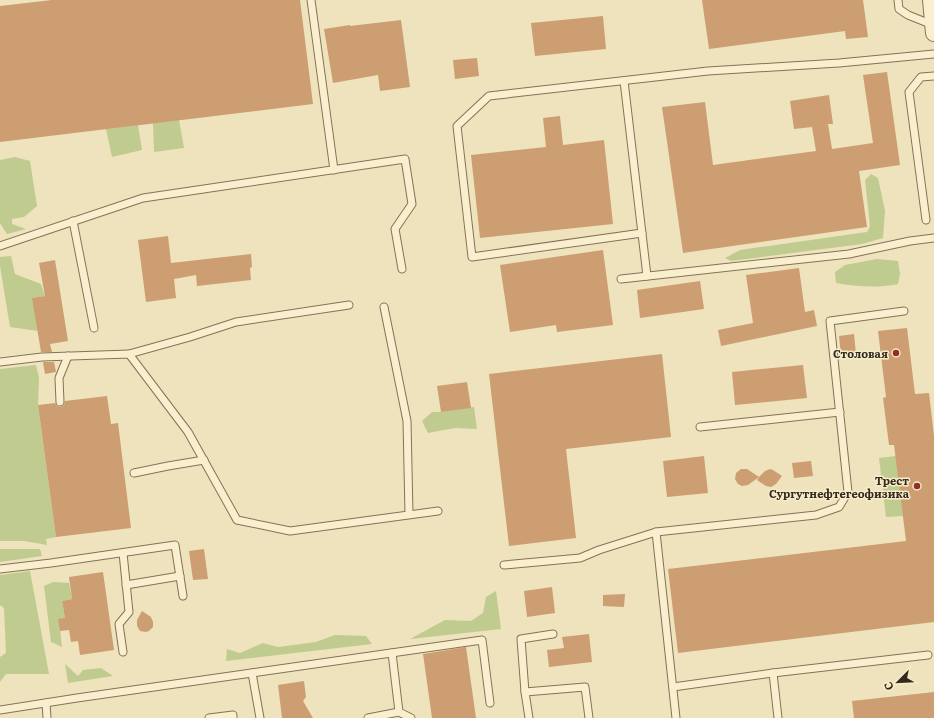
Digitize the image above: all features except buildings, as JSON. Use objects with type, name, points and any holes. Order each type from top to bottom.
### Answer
[{"type":"street","points":[[931,0],[934,29]]},
{"type":"lane","points":[[311,0],[334,170]]},
{"type":"lane","points":[[898,0],[899,9],[934,29]]},
{"type":"lane","points":[[642,234],[472,257],[457,126],[489,96],[708,71],[839,63],[934,54]]},
{"type":"lane","points":[[926,220],[909,92],[921,77],[934,76]]},
{"type":"lane","points":[[624,81],[647,276]]},
{"type":"lane","points":[[0,246],[143,198],[405,159],[412,204],[395,229],[402,269]]},
{"type":"lane","points":[[73,221],[94,328]]},
{"type":"lane","points":[[621,279],[849,254],[910,241],[934,238]]},
{"type":"lane","points":[[0,362],[42,357],[129,354],[236,322],[349,305]]},
{"type":"lane","points":[[384,307],[407,421],[409,514]]},
{"type":"lane","points":[[504,565],[580,558],[598,550],[656,532],[816,515],[839,507],[848,492],[830,321],[904,311]]},
{"type":"lane","points":[[129,354],[188,432],[237,520],[290,530],[438,511]]},
{"type":"lane","points":[[60,402],[59,378],[68,356]]},
{"type":"lane","points":[[700,427],[840,412]]},
{"type":"lane","points":[[134,474],[204,460]]},
{"type":"lane","points":[[656,532],[676,718]]},
{"type":"lane","points":[[0,569],[175,546],[183,596]]},
{"type":"lane","points":[[123,553],[130,612],[119,624],[124,652]]},
{"type":"lane","points":[[126,585],[180,576]]},
{"type":"lane","points":[[529,718],[525,692],[521,639],[553,634]]},
{"type":"lane","points":[[0,710],[482,640],[490,703]]},
{"type":"lane","points":[[392,653],[399,712]]},
{"type":"lane","points":[[673,687],[928,655]]},
{"type":"lane","points":[[252,673],[260,718]]},
{"type":"lane","points":[[773,674],[778,718]]},
{"type":"lane","points":[[525,692],[585,686],[589,718]]},
{"type":"lane","points":[[46,703],[47,718]]},
{"type":"lane","points":[[368,718],[399,712],[410,718]]},
{"type":"lane","points":[[209,718],[233,715],[233,718]]},
{"type":"green space","points":[[179,120],[184,148],[154,152],[153,123]]},
{"type":"green space","points":[[138,125],[142,150],[112,157],[106,129]]},
{"type":"green space","points":[[15,157],[30,161],[37,206],[24,217],[12,219],[12,224],[26,229],[7,234],[0,223],[0,160]]},
{"type":"green space","points":[[871,174],[878,178],[885,211],[883,238],[862,244],[731,261],[725,258],[740,250],[867,232],[870,226],[865,180]]},
{"type":"green space","points":[[11,256],[15,274],[41,284],[45,296],[33,298],[38,331],[10,327],[0,266],[0,257]]},
{"type":"green space","points":[[877,259],[898,261],[900,274],[898,284],[867,286],[836,283],[835,272],[845,265]]},
{"type":"green space","points":[[36,365],[39,378],[38,405],[56,537],[46,539],[47,545],[24,541],[0,541],[0,369]]},
{"type":"green space","points":[[474,407],[477,429],[455,428],[428,433],[422,421],[432,412]]},
{"type":"green space","points":[[896,456],[903,516],[886,517],[879,458]]},
{"type":"green space","points":[[0,549],[40,549],[42,556],[0,562]]},
{"type":"green space","points":[[30,571],[49,674],[6,674],[0,682],[0,657],[6,653],[4,608],[0,605],[0,575]]},
{"type":"green space","points":[[53,582],[69,583],[72,599],[62,601],[65,618],[59,620],[62,647],[51,642],[44,586]]},
{"type":"green space","points":[[496,591],[501,629],[410,639],[445,620],[471,621],[483,613],[486,597]]},
{"type":"green space","points":[[335,635],[366,636],[372,644],[226,661],[227,649],[240,653],[263,643],[278,647],[316,642]]},
{"type":"green space","points":[[65,664],[78,676],[83,670],[101,668],[113,676],[68,683]]},
{"type":"place","name":"Столовая","points":[[896,353]]},
{"type":"place","name":"Трест Сургутнефтегеофизика","points":[[917,486]]}]
